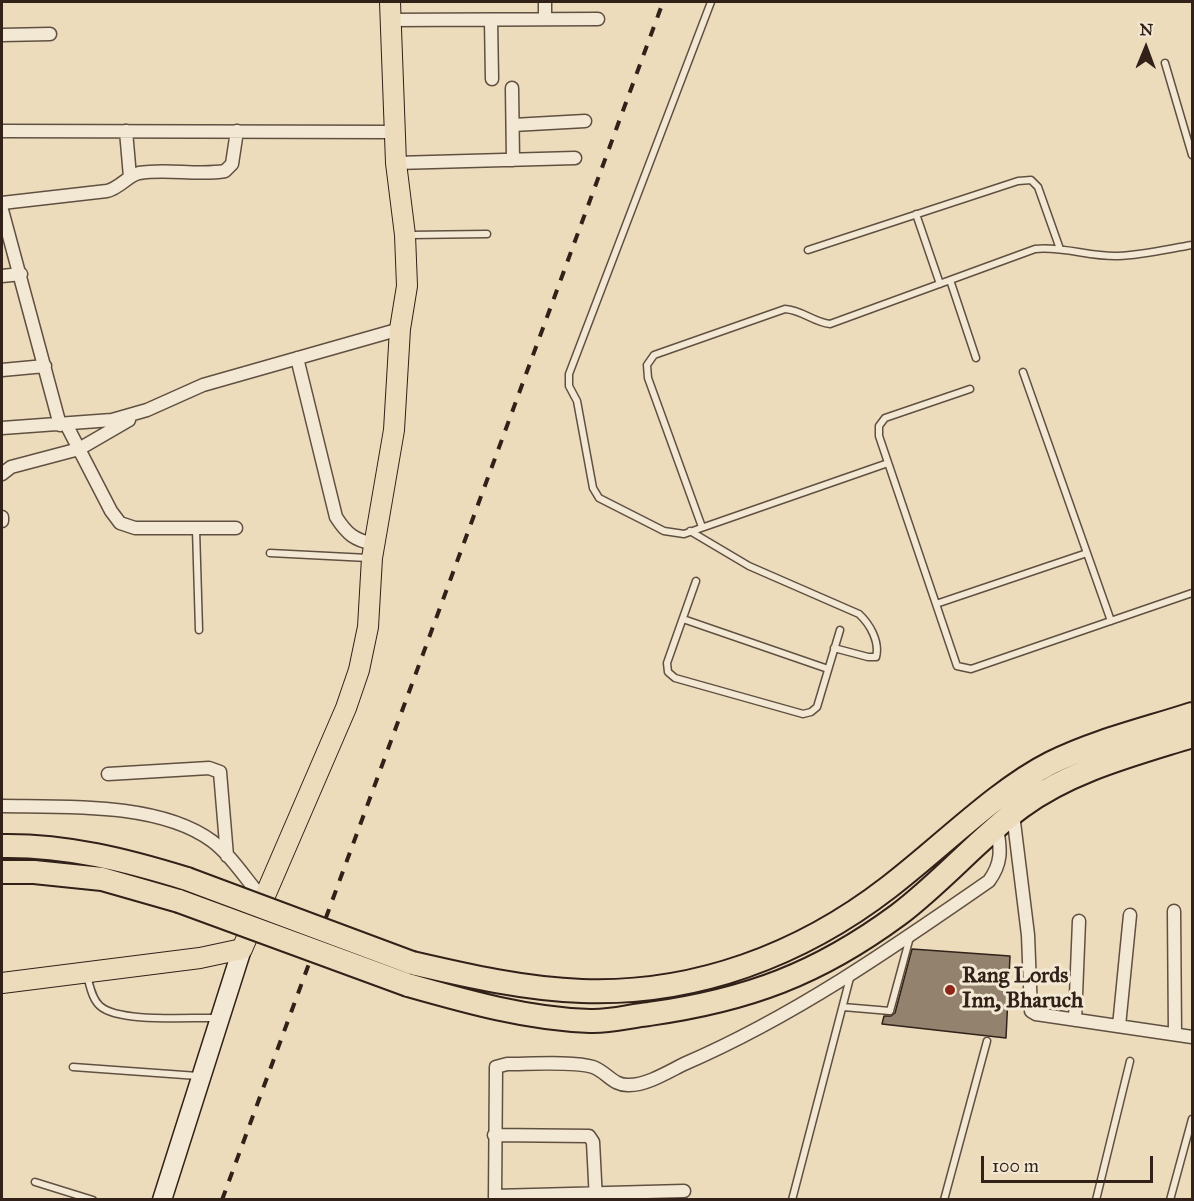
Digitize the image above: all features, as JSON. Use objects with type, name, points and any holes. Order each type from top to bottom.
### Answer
[{"type":"highway","points":[[2,872],[33,872],[102,879],[410,974],[583,991],[639,990],[725,973],[762,962],[810,940],[854,914],[1012,788],[1051,763],[1192,714]]},
{"type":"highway","points":[[2,846],[75,851],[118,858],[187,879],[475,1004],[546,1018],[593,1021],[668,1011],[734,998],[800,976],[848,950],[900,914],[1005,821],[1061,782],[1116,760],[1192,736]]},
{"type":"main road","points":[[162,1200],[242,950],[346,708],[359,670],[368,627],[373,551],[394,430],[400,329],[407,286],[405,235],[396,163],[389,11]]},
{"type":"main road","points":[[2,983],[209,957],[242,950]]},
{"type":"street","points":[[545,2],[545,19]]},
{"type":"street","points":[[389,11],[491,20],[598,19]]},
{"type":"street","points":[[491,20],[492,79]]},
{"type":"street","points":[[2,35],[50,34]]},
{"type":"street","points":[[512,88],[513,160]]},
{"type":"street","points":[[513,125],[585,121]]},
{"type":"street","points":[[2,131],[395,132]]},
{"type":"street","points":[[126,131],[130,177]]},
{"type":"street","points":[[2,203],[107,191],[116,189],[130,177],[146,172],[225,171],[232,164],[237,131]]},
{"type":"street","points":[[396,163],[575,158]]},
{"type":"street","points":[[2,210],[63,424],[79,449],[111,511],[120,523],[135,528],[236,528]]},
{"type":"street","points":[[2,276],[21,274]]},
{"type":"street","points":[[2,474],[10,467],[79,449],[147,410],[203,385],[400,329]]},
{"type":"street","points":[[297,358],[336,517],[346,532],[373,551]]},
{"type":"street","points":[[2,370],[45,366]]},
{"type":"street","points":[[2,428],[112,420],[147,410]]},
{"type":"street","points":[[108,774],[209,768],[220,772],[227,856]]},
{"type":"street","points":[[2,806],[110,809],[150,816],[201,834],[227,856],[264,900]]},
{"type":"street","points":[[684,1191],[495,1198],[494,1072],[496,1067],[501,1064],[586,1066],[603,1072],[615,1083],[634,1085],[718,1050],[851,974],[989,881],[999,867],[1005,821]]},
{"type":"street","points":[[1005,821],[1028,935],[1029,1006],[1036,1014],[1192,1037]]},
{"type":"street","points":[[1174,911],[1174,1034]]},
{"type":"street","points":[[1119,1026],[1130,915]]},
{"type":"street","points":[[1075,1020],[1079,921]]},
{"type":"street","points":[[494,1136],[589,1136],[593,1142],[596,1196]]},
{"type":"lane","points":[[711,2],[569,374],[569,386],[577,401],[588,476],[599,498],[674,534],[690,531],[888,463]]},
{"type":"lane","points":[[1164,63],[1192,155]]},
{"type":"lane","points":[[808,250],[1018,181],[1031,180],[1038,187],[1060,249]]},
{"type":"lane","points":[[916,214],[940,284]]},
{"type":"lane","points":[[405,235],[487,234]]},
{"type":"lane","points":[[702,527],[648,378],[647,365],[654,355],[785,309],[796,310],[819,323],[830,324],[1035,249],[1060,249],[1093,255],[1119,256],[1192,245]]},
{"type":"lane","points":[[950,280],[976,358]]},
{"type":"lane","points":[[1023,372],[1111,621]]},
{"type":"lane","points":[[970,389],[885,418],[879,426],[879,436],[957,666],[971,669],[1192,593]]},
{"type":"lane","points":[[196,528],[199,630]]},
{"type":"lane","points":[[690,531],[749,566],[859,614],[868,623],[878,649],[876,657],[868,657],[834,648]]},
{"type":"lane","points":[[270,553],[373,551]]},
{"type":"lane","points":[[936,604],[1087,553]]},
{"type":"lane","points":[[696,581],[667,663],[668,672],[675,678],[803,714],[811,712],[817,707],[840,630]]},
{"type":"lane","points":[[682,619],[828,669]]},
{"type":"lane","points":[[843,1007],[890,1011],[910,935]]},
{"type":"lane","points":[[86,973],[93,996],[99,1005],[109,1011],[136,1016],[222,1018]]},
{"type":"lane","points":[[792,1200],[851,974]]},
{"type":"lane","points":[[944,1200],[987,1041]]},
{"type":"lane","points":[[1096,1200],[1130,1061]]},
{"type":"lane","points":[[73,1067],[201,1076]]},
{"type":"lane","points":[[1170,1200],[1192,1119]]},
{"type":"lane","points":[[35,1182],[93,1200]]},
{"type":"building","name":"Rang Lords Inn, Bharuch","points":[[912,949],[1010,956],[1006,1038],[882,1024],[884,1016],[891,1016],[895,1013]]},
{"type":"railway","points":[[222,1200],[663,2]]},
{"type":"place","name":"Rang Lords Inn, Bharuch","points":[[950,990]]}]
